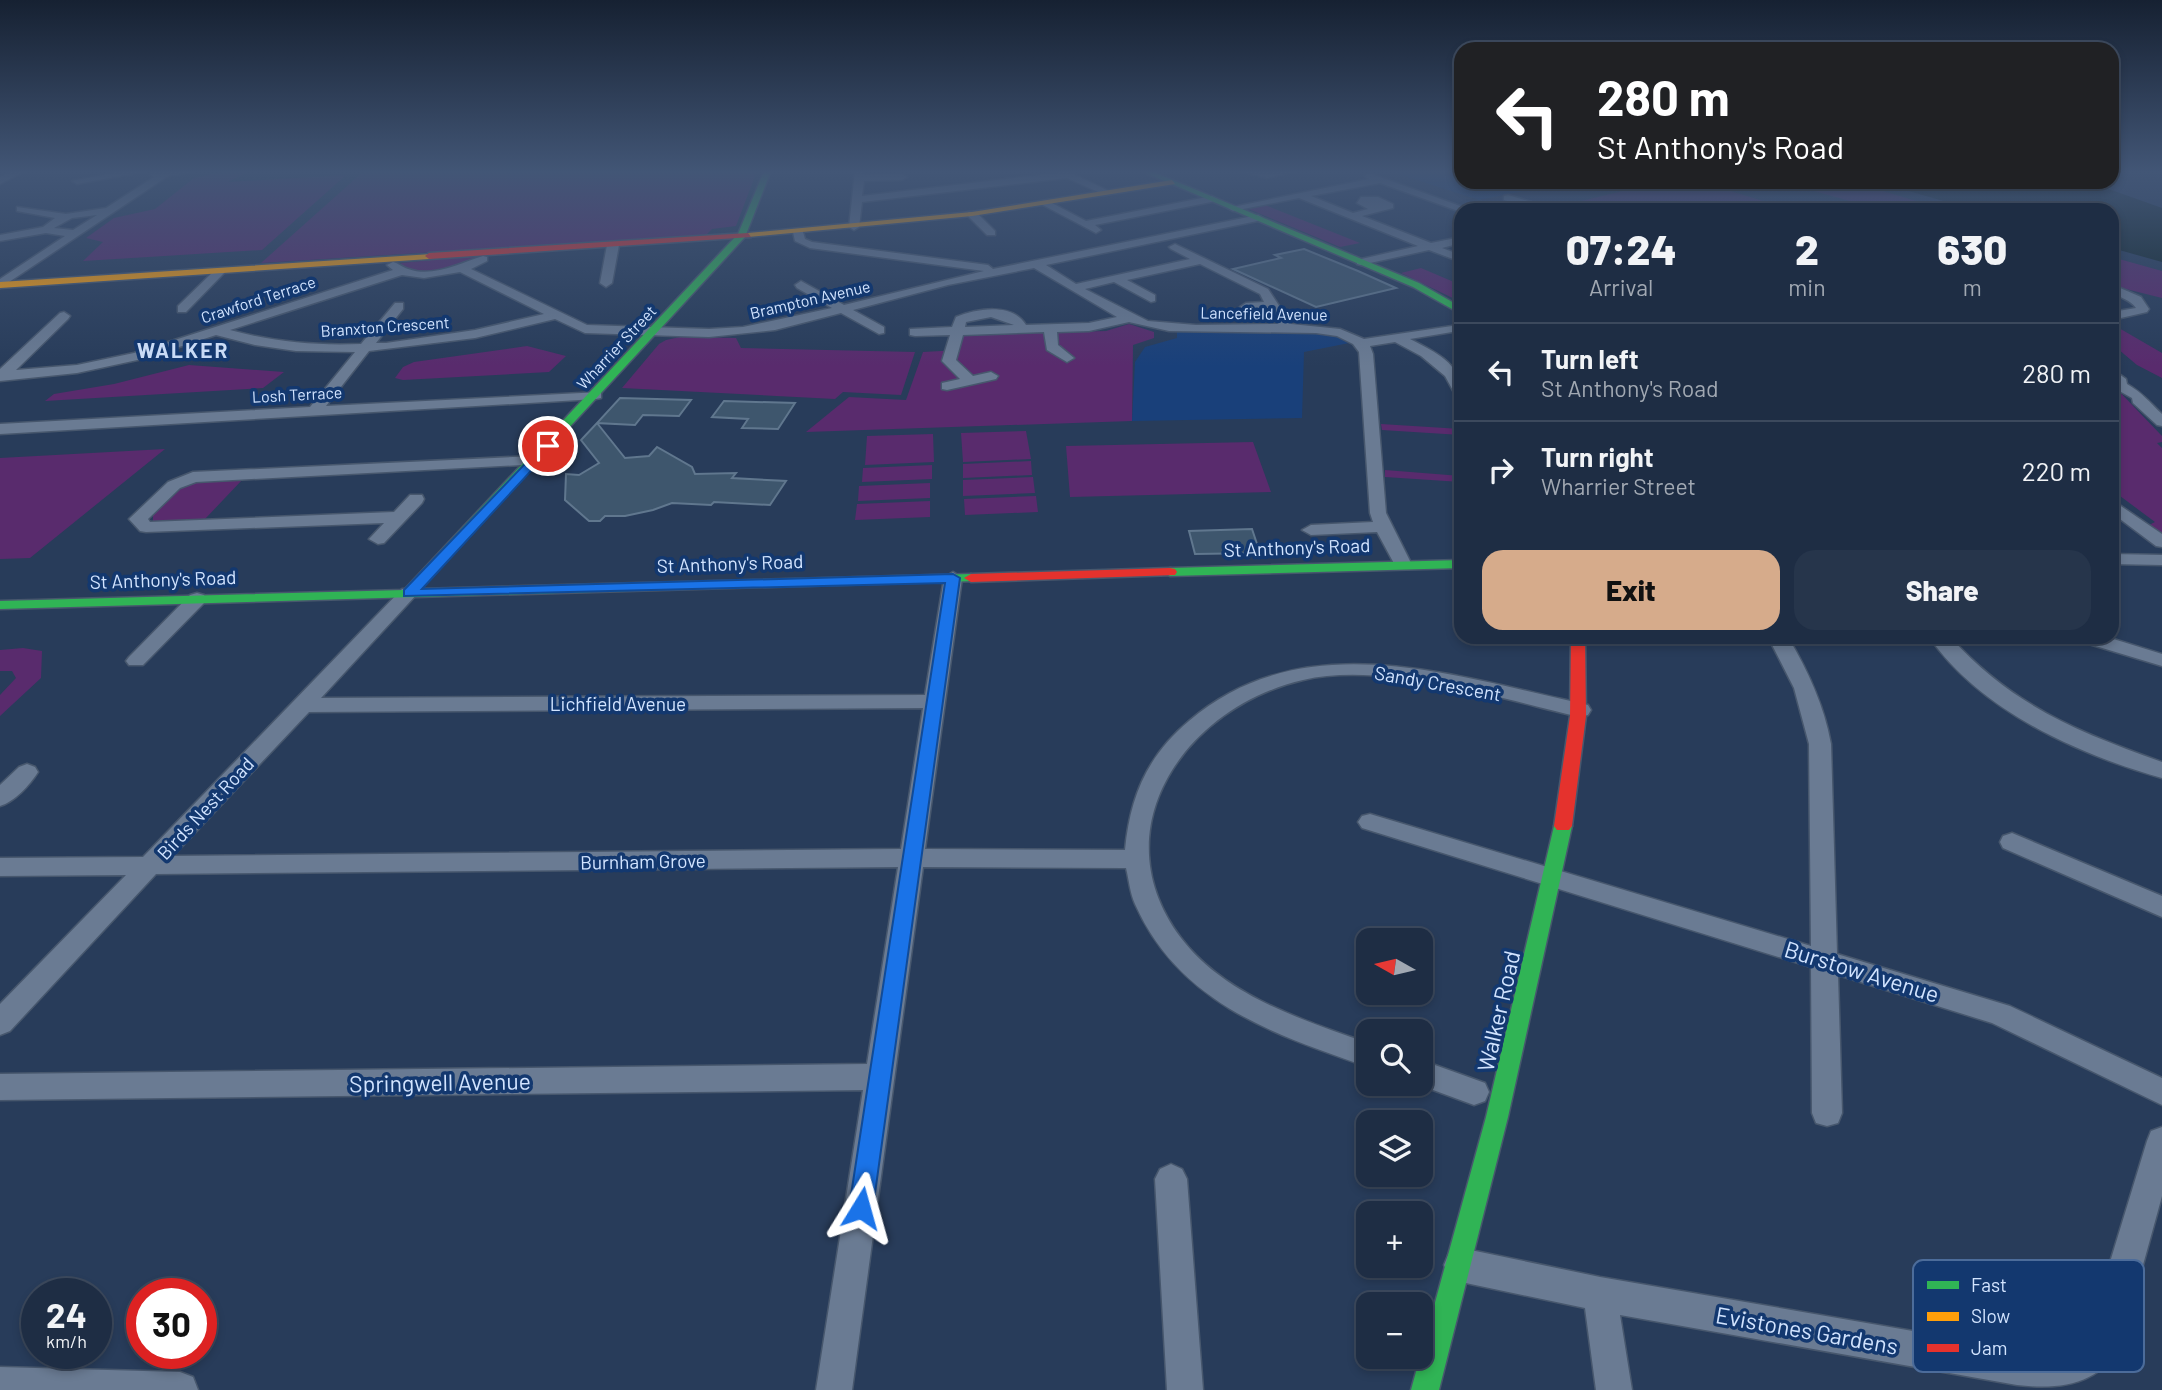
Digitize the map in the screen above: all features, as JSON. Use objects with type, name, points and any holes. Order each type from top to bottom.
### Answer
[{"type":"street","points":[[0,285],[72,236]]},
{"type":"street","points":[[0,285],[731,236]]},
{"type":"street","name":"Wharrier Street","points":[[410,593],[655,332],[741,236]]},
{"type":"street","points":[[799,236],[800,241],[810,244],[1000,271]]},
{"type":"street","points":[[1109,236],[1126,244]]},
{"type":"street","name":"Brampton Avenue","points":[[462,270],[585,329],[655,332],[743,331],[1034,263],[1167,236]]},
{"type":"street","points":[[1300,236],[1422,288],[1454,307]]},
{"type":"street","points":[[1402,236],[1454,256]]},
{"type":"street","points":[[1361,262],[1454,242]]},
{"type":"street","points":[[606,283],[613,245]]},
{"type":"street","points":[[1175,247],[1259,289],[1287,328]]},
{"type":"street","points":[[462,270],[483,259]]},
{"type":"street","points":[[1077,287],[1202,260]]},
{"type":"street","name":"Lancefield Avenue","points":[[1034,263],[1129,318],[1143,323],[1173,328],[1287,328],[1330,331],[1362,343]]},
{"type":"street","name":"Crawford Terrace","points":[[1,375],[102,365],[217,331],[398,268],[425,274],[462,270]]},
{"type":"street","points":[[182,309],[220,271]]},
{"type":"street","points":[[1116,279],[1146,295],[1166,287]]},
{"type":"street","points":[[801,285],[879,330]]},
{"type":"street","points":[[2119,315],[2137,313],[2143,309],[2137,300],[2120,292]]},
{"type":"street","points":[[1246,307],[1273,305]]},
{"type":"street","points":[[314,411],[399,306]]},
{"type":"street","points":[[971,381],[949,361],[957,329],[963,319],[992,313],[1009,316],[1019,323],[1021,328],[1051,328],[1095,326],[1129,318]]},
{"type":"street","name":"Branxton Crescent","points":[[217,331],[235,338],[283,347],[368,346],[436,341],[479,334],[555,315]]},
{"type":"street","points":[[1,375],[64,316]]},
{"type":"street","points":[[1051,328],[1052,347],[1067,358]]},
{"type":"street","points":[[915,332],[957,329]]},
{"type":"street","points":[[1403,565],[1382,527],[1377,505],[1366,354],[1362,343],[1447,329]]},
{"type":"street","points":[[1396,337],[1446,366],[1454,376]]},
{"type":"street","points":[[1047,363],[1084,354]]},
{"type":"street","points":[[947,386],[991,376]]},
{"type":"street","points":[[2119,385],[2136,393],[2140,398],[2138,400],[2162,422]]},
{"type":"street","name":"Losh Terrace","points":[[0,429],[596,395]]},
{"type":"street","points":[[399,517],[146,527],[138,519],[174,485],[193,477],[534,461]]},
{"type":"street","points":[[378,539],[416,499]]},
{"type":"street","points":[[2119,510],[2162,542]]},
{"type":"street","points":[[1311,530],[1382,527]]},
{"type":"street","points":[[2119,559],[2162,560]]},
{"type":"street","name":"St Anthony's Road","points":[[0,605],[1454,564]]},
{"type":"street","points":[[834,1390],[953,578]]},
{"type":"street","name":"Birds Nest Road","points":[[0,1023],[410,593]]},
{"type":"street","points":[[136,661],[197,599]]},
{"type":"street","name":"Walker Road","points":[[1425,1390],[1461,1265],[1567,799],[1580,710],[1578,644]]},
{"type":"street","points":[[1782,644],[1804,683],[1820,744],[1827,1113]]},
{"type":"street","points":[[1946,644],[1988,687],[2022,710],[2082,740],[2162,770]]},
{"type":"street","points":[[2109,644],[2162,660]]},
{"type":"street","name":"Sandy Crescent","points":[[1356,1050],[1264,1015],[1238,1001],[1198,971],[1173,947],[1153,916],[1139,882],[1136,859],[1136,839],[1143,801],[1159,767],[1171,750],[1209,712],[1263,683],[1304,673],[1368,670],[1410,675],[1580,710]]},
{"type":"street","name":"Lichfield Avenue","points":[[302,705],[934,701]]},
{"type":"street","points":[[0,798],[27,772]]},
{"type":"street","name":"Burstow Avenue","points":[[1370,822],[2000,1014],[2061,1041],[2162,1092]]},
{"type":"street","points":[[2012,842],[2162,906]]},
{"type":"street","name":"Burnham Grove","points":[[0,867],[913,858],[1136,859]]},
{"type":"street","name":"Springwell Avenue","points":[[0,1087],[880,1077]]},
{"type":"street","points":[[1433,1077],[1474,1092]]},
{"type":"street","name":"Evistones Gardens","points":[[2127,1260],[2162,1141]]},
{"type":"street","points":[[1171,1180],[1185,1390]]},
{"type":"street","name":"Evistones Gardens","points":[[1461,1265],[1600,1294],[1913,1349]]},
{"type":"street","points":[[1600,1294],[1614,1390]]},
{"type":"street","points":[[0,1385],[180,1390]]},
{"type":"shaded area","points":[[278,236],[262,250],[83,261],[103,242],[86,238]]},
{"type":"shaded area","points":[[291,236],[692,236],[261,263]]},
{"type":"shaded area","points":[[1313,236],[1342,236],[1360,243],[1340,247]]},
{"type":"shaded area","points":[[2119,236],[2162,236],[2162,262],[2119,250]]},
{"type":"shaded area","points":[[482,255],[466,266],[444,271],[402,269],[401,263]]},
{"type":"shaded area","points":[[2119,259],[2162,271],[2162,298],[2119,287]]},
{"type":"shaded area","points":[[1421,268],[1454,282],[1454,299],[1401,273]]},
{"type":"shaded area","points":[[1129,324],[1154,332],[1154,338],[1133,345],[1132,421],[806,432],[849,397],[906,400],[923,352],[959,350],[962,335],[1106,331]]},
{"type":"shaded area","points":[[2119,328],[2162,353],[2162,378],[2137,365],[2119,350]]},
{"type":"shaded area","points":[[1177,331],[1314,332],[1337,336],[1349,343],[1304,352],[1302,418],[1132,421],[1135,362],[1145,347],[1177,338]]},
{"type":"shaded area","points":[[680,337],[736,338],[741,348],[915,352],[901,395],[843,392],[835,399],[622,388],[659,344]]},
{"type":"shaded area","points":[[527,346],[566,356],[549,372],[403,380],[395,378],[403,367],[414,362]]},
{"type":"shaded area","points":[[189,365],[284,372],[263,388],[45,401],[54,394],[114,384]]},
{"type":"shaded area","points":[[2119,391],[2162,436],[2162,442],[2157,443],[2162,448],[2162,535],[2149,525],[2155,522],[2119,495]]},
{"type":"shaded area","points":[[1381,424],[1454,429],[1454,435],[1382,430]]},
{"type":"shaded area","points":[[1026,431],[1031,459],[963,462],[961,433]]},
{"type":"shaded area","points":[[933,434],[934,462],[865,465],[867,436]]},
{"type":"shaded area","points":[[1253,442],[1271,492],[1070,497],[1066,446]]},
{"type":"shaded area","points":[[165,449],[30,558],[0,559],[0,458]]},
{"type":"shaded area","points":[[1031,461],[1032,475],[963,478],[963,464]]},
{"type":"shaded area","points":[[932,465],[932,479],[862,482],[863,468]]},
{"type":"shaded area","points":[[1385,470],[1454,475],[1454,482],[1385,477]]},
{"type":"shaded area","points":[[1033,477],[1035,493],[963,496],[963,480]]},
{"type":"shaded area","points":[[243,479],[205,519],[153,521],[153,514],[182,487],[194,481]]},
{"type":"shaded area","points":[[930,483],[930,498],[858,501],[859,486]]},
{"type":"shaded area","points":[[1036,496],[1038,512],[965,515],[964,499]]},
{"type":"shaded area","points":[[930,501],[930,517],[855,520],[857,504]]},
{"type":"shaded area","points":[[23,648],[42,651],[41,678],[0,716],[0,695],[16,678],[12,671],[0,671],[0,650]]},
{"type":"building","points":[[1304,249],[1396,288],[1316,307],[1233,269],[1281,258],[1275,255]]},
{"type":"building","points":[[620,398],[691,400],[679,416],[643,415],[635,425],[597,423]]},
{"type":"building","points":[[724,401],[795,403],[778,429],[742,428],[748,419],[712,417]]},
{"type":"building","points":[[597,423],[625,458],[649,456],[657,447],[692,467],[695,474],[736,473],[732,478],[786,481],[770,505],[672,503],[653,510],[625,516],[605,516],[600,521],[589,521],[565,500],[566,474],[579,475],[599,463],[581,440]]},
{"type":"building","points":[[1252,529],[1260,553],[1195,554],[1189,531]]},
{"type":"traffic: fast","points":[[409,593],[741,236]]},
{"type":"traffic: fast","points":[[1299,236],[1416,285],[1454,307]]},
{"type":"traffic: fast","points":[[1170,572],[1454,564]]},
{"type":"traffic: fast","points":[[0,605],[971,578]]},
{"type":"traffic: fast","points":[[1425,1390],[1497,1117],[1563,826]]},
{"type":"traffic: slow","points":[[0,285],[429,256]]},
{"type":"traffic: jam","points":[[429,256],[735,236]]},
{"type":"traffic: jam","points":[[971,578],[1170,572]]},
{"type":"traffic: jam","points":[[1563,826],[1578,716],[1578,644]]},
{"type":"district","name":"WALKER","points":[[183,349]]},
{"type":"route","points":[[548,446],[410,593],[953,578],[861,1208]]}]
